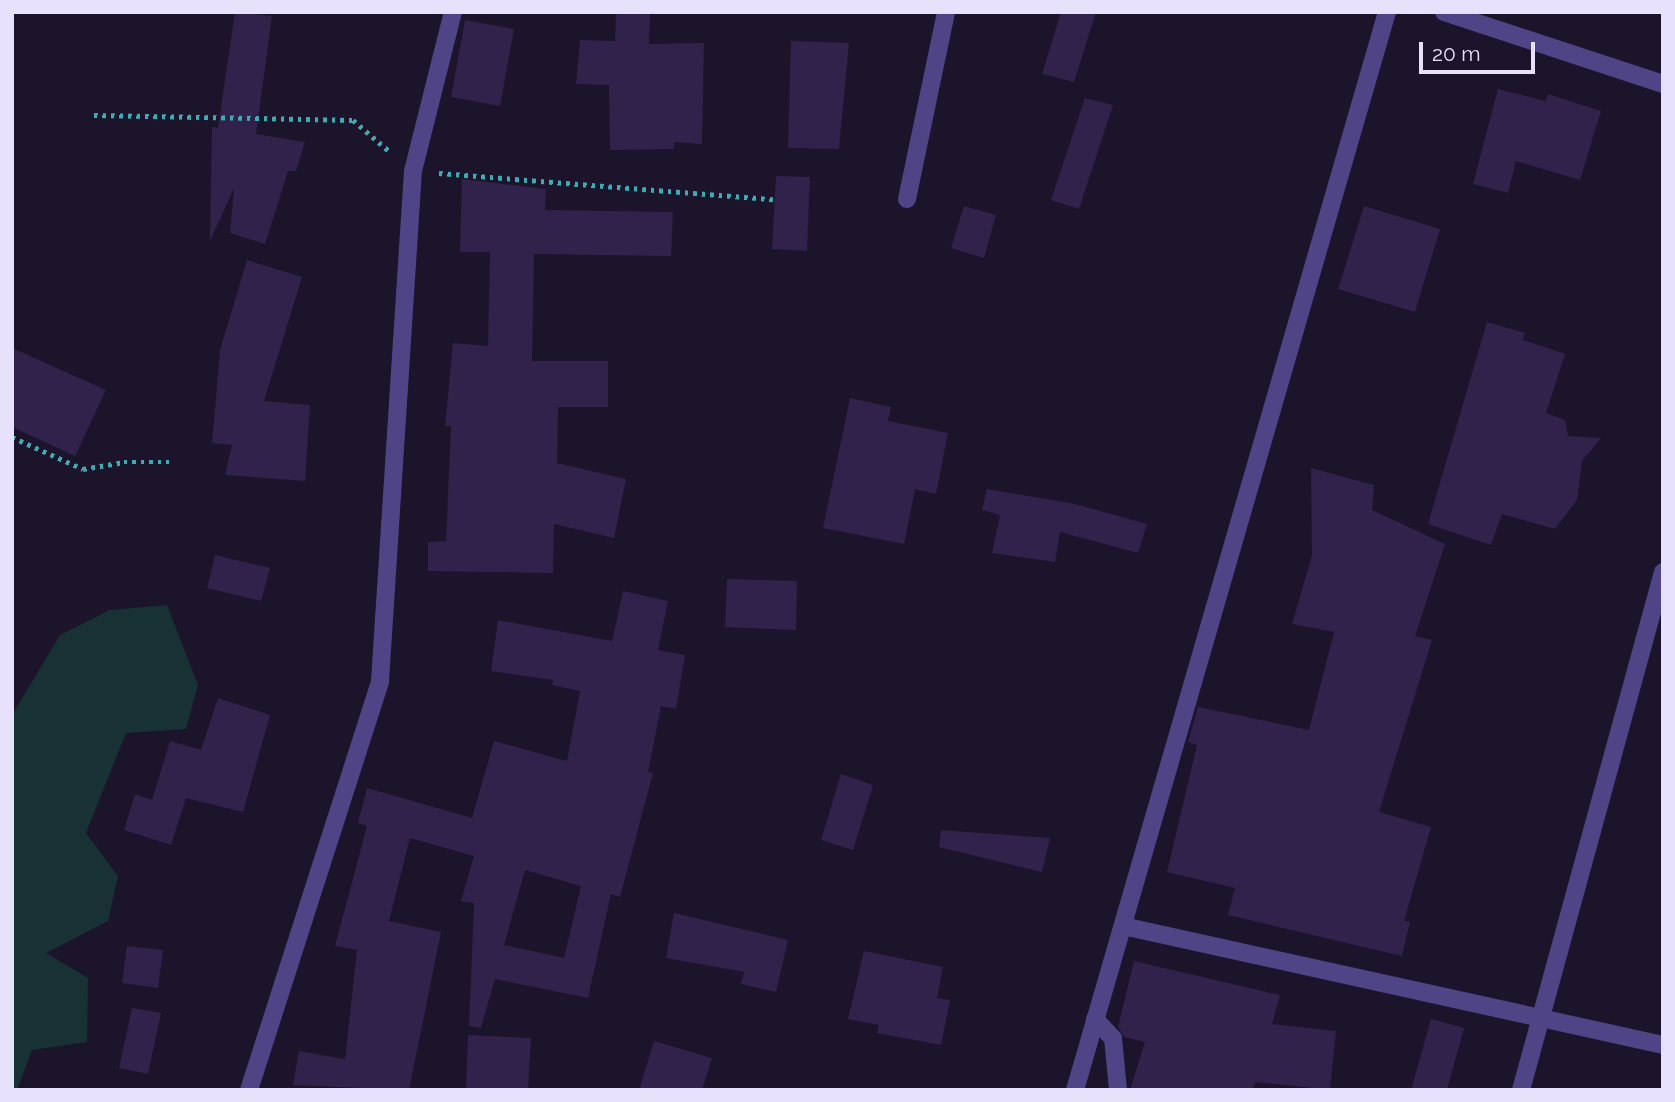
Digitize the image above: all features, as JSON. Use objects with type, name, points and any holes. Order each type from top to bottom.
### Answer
[{"type":"street","points":[[249,1090],[380,681],[413,171],[453,12]]},
{"type":"street","points":[[907,199],[946,12]]},
{"type":"street","points":[[1075,1090],[1387,12]]},
{"type":"street","points":[[1444,12],[1663,84]]},
{"type":"street","points":[[1521,1090],[1663,572]]},
{"type":"street","points":[[1123,926],[1663,1045]]},
{"type":"street","points":[[1095,1020],[1113,1038],[1118,1090]]},
{"type":"path","points":[[12,437],[83,469],[124,462],[169,461]]},
{"type":"green space","points":[[167,605],[198,685],[186,729],[126,733],[86,833],[118,876],[108,921],[46,953],[88,978],[87,1042],[32,1050],[17,1090],[12,1090],[12,715],[60,635],[110,610]]},
{"type":"building","points":[[235,12],[272,16],[256,134],[305,142],[296,171],[288,171],[265,244],[230,233],[234,188],[210,241],[212,127],[218,128]]},
{"type":"building","points":[[616,12],[650,12],[649,44],[704,43],[702,144],[674,142],[674,149],[610,150],[609,85],[576,84],[580,40],[615,41]]},
{"type":"building","points":[[1061,12],[1096,12],[1074,82],[1042,74]]},
{"type":"building","points":[[465,20],[514,29],[500,106],[451,97]]},
{"type":"building","points":[[791,41],[849,43],[839,149],[788,148]]},
{"type":"building","points":[[1498,89],[1546,101],[1548,94],[1601,111],[1580,180],[1516,161],[1508,193],[1473,184]]},
{"type":"building","points":[[1085,98],[1113,105],[1079,209],[1051,200]]},
{"type":"building","points":[[776,176],[810,177],[807,251],[772,249]]},
{"type":"building","points":[[462,179],[546,189],[545,210],[673,212],[671,256],[534,254],[532,361],[608,361],[608,407],[558,407],[557,463],[626,479],[614,538],[554,524],[553,573],[428,571],[428,542],[446,541],[451,426],[445,426],[453,343],[488,346],[490,252],[460,252]]},
{"type":"building","points":[[964,206],[996,215],[984,258],[951,248]]},
{"type":"building","points":[[1364,206],[1440,229],[1415,312],[1338,289]]},
{"type":"building","points":[[247,260],[302,277],[264,401],[310,405],[305,481],[225,475],[232,445],[212,443],[220,350]]},
{"type":"building","points":[[1487,322],[1525,333],[1523,340],[1565,354],[1546,413],[1565,420],[1568,436],[1601,438],[1582,461],[1577,500],[1555,529],[1502,514],[1491,545],[1428,524]]},
{"type":"building","points":[[12,348],[106,390],[75,456],[12,427]]},
{"type":"building","points":[[850,398],[891,407],[888,421],[948,433],[936,494],[915,489],[904,544],[823,528]]},
{"type":"building","points":[[1311,468],[1374,485],[1372,510],[1445,544],[1415,636],[1432,640],[1379,812],[1431,827],[1404,921],[1410,922],[1402,956],[1228,915],[1235,888],[1167,872],[1197,745],[1188,742],[1198,707],[1309,730],[1334,632],[1292,624],[1312,555]]},
{"type":"building","points":[[987,489],[1075,504],[1147,524],[1138,553],[1060,532],[1055,562],[992,553],[1000,515],[982,510]]},
{"type":"building","points":[[215,555],[270,568],[261,601],[207,588]]},
{"type":"building","points":[[727,579],[797,581],[796,630],[725,627]]},
{"type":"building","points":[[623,591],[668,601],[658,650],[685,655],[676,709],[661,706],[648,772],[653,773],[620,897],[611,894],[588,998],[495,979],[481,1028],[469,1026],[474,903],[461,901],[474,856],[410,838],[389,921],[441,932],[409,1090],[293,1085],[299,1051],[345,1059],[357,950],[335,946],[367,826],[358,823],[367,788],[472,818],[494,741],[567,761],[580,691],[552,685],[553,680],[491,671],[498,620],[612,641]],"holes":[[[525,870],[581,886],[564,958],[504,945]]]},
{"type":"building","points":[[218,698],[270,715],[243,812],[186,798],[171,845],[124,830],[135,794],[152,800],[170,741],[201,750]]},
{"type":"building","points":[[841,774],[873,785],[853,850],[821,840]]},
{"type":"building","points":[[941,830],[1050,838],[1042,872],[939,847]]},
{"type":"building","points":[[674,913],[788,940],[776,992],[741,984],[744,972],[666,958]]},
{"type":"building","points":[[127,946],[163,950],[158,988],[122,983]]},
{"type":"building","points":[[864,951],[943,967],[937,998],[950,1000],[941,1045],[877,1033],[879,1025],[848,1019]]},
{"type":"building","points":[[1134,961],[1280,995],[1272,1024],[1336,1031],[1330,1090],[1255,1082],[1253,1090],[1130,1090],[1145,1042],[1124,1037],[1118,1027]]},
{"type":"building","points":[[132,1008],[161,1013],[148,1074],[119,1068]]},
{"type":"building","points":[[1431,1019],[1464,1028],[1447,1090],[1411,1090]]},
{"type":"building","points":[[468,1035],[531,1038],[528,1090],[466,1090]]},
{"type":"building","points":[[654,1041],[712,1058],[702,1090],[639,1090]]}]
